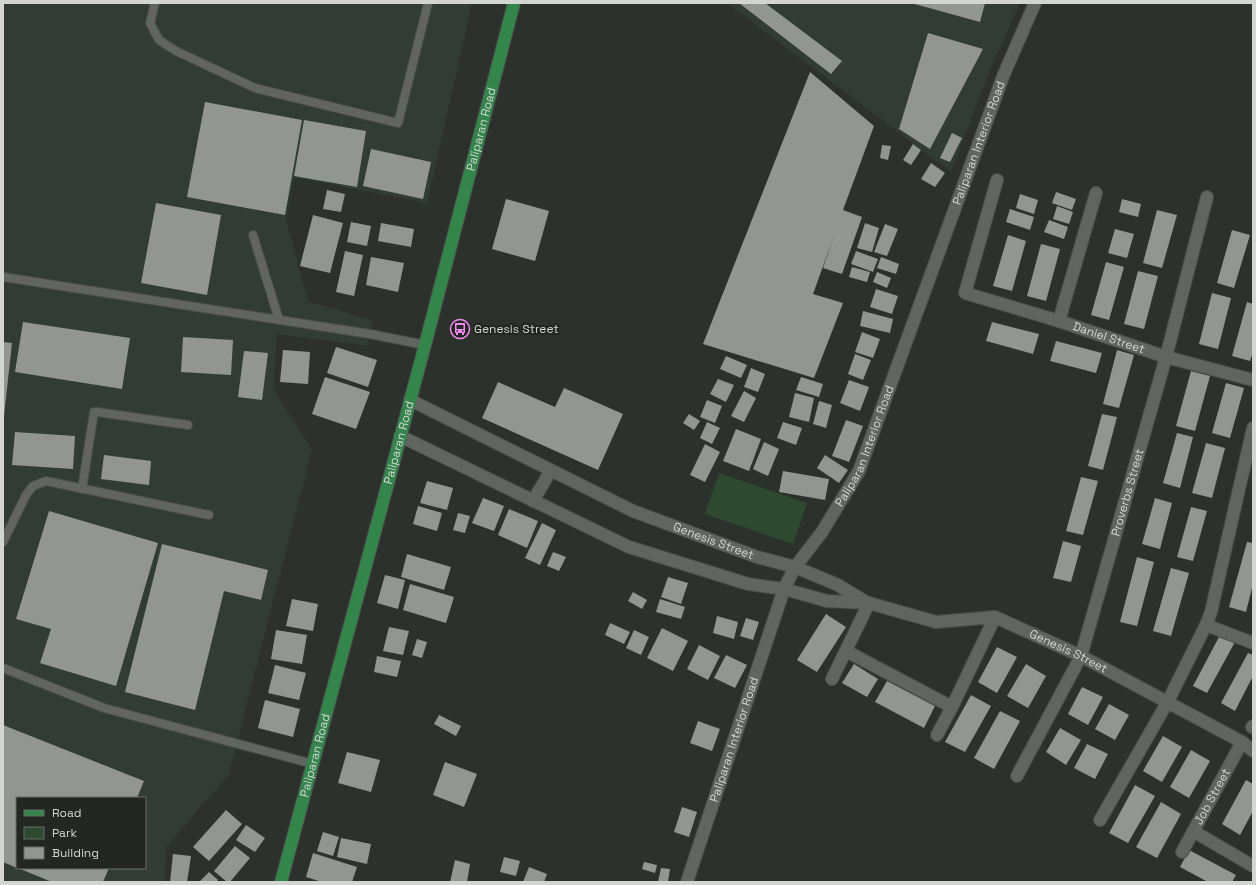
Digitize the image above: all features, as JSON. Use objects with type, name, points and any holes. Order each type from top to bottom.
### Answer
[{"type":"main road","name":"Paliparan Road","points":[[281,882],[425,345],[514,3]]},
{"type":"street","name":"Paliparan Interior Road","points":[[687,882],[784,589],[795,567],[822,532],[859,471],[1004,74],[1035,3]]},
{"type":"street","name":"Daniel Street","points":[[997,180],[965,293],[1059,321],[1166,357],[1253,380]]},
{"type":"street","points":[[1059,321],[1096,192]]},
{"type":"street","name":"Proverbs Street","points":[[1017,776],[1081,656],[1166,357],[1207,197]]},
{"type":"street","name":"Genesis Street","points":[[410,400],[633,512],[757,557],[795,567],[838,585],[868,603]]},
{"type":"street","points":[[1100,820],[1167,703],[1206,625],[1211,612],[1253,428]]},
{"type":"street","name":"Genesis Street","points":[[400,436],[629,547],[748,584],[784,589],[827,600],[868,603],[936,622],[995,617],[1081,656],[1242,742],[1253,750]]},
{"type":"street","points":[[533,501],[550,470]]},
{"type":"street","points":[[832,679],[868,603]]},
{"type":"street","points":[[937,735],[995,617]]},
{"type":"street","points":[[1206,625],[1253,643]]},
{"type":"street","points":[[846,651],[952,707]]},
{"type":"street","name":"Job Street","points":[[1182,852],[1242,742]]},
{"type":"street","points":[[1193,831],[1253,866]]},
{"type":"lane","points":[[155,3],[150,22],[159,40],[176,51],[255,88],[398,123],[428,3]]},
{"type":"lane","points":[[253,235],[279,320]]},
{"type":"lane","points":[[3,277],[370,334],[425,345]]},
{"type":"lane","points":[[82,489],[94,412],[188,425]]},
{"type":"lane","points":[[3,542],[26,495],[33,486],[46,481],[209,515]]},
{"type":"lane","points":[[3,668],[104,708],[313,764]]},
{"type":"shaded area","points":[[3,3],[472,3],[427,203],[294,177],[286,219],[308,301],[373,321],[367,346],[277,334],[273,389],[312,449],[229,774],[166,847],[165,882],[3,882]]},
{"type":"shaded area","points":[[727,3],[1020,3],[990,70],[951,172]]},
{"type":"green space","points":[[719,473],[807,503],[793,544],[705,514]]},
{"type":"building","points":[[739,3],[765,3],[842,61],[831,74]]},
{"type":"building","points":[[911,3],[985,3],[980,22]]},
{"type":"building","points":[[928,33],[983,49],[930,149],[899,129]]},
{"type":"building","points":[[810,72],[874,126],[843,210],[862,217],[842,274],[823,268],[834,236],[813,294],[843,303],[814,378],[703,344]]},
{"type":"building","points":[[205,102],[302,120],[285,215],[187,197]]},
{"type":"building","points":[[304,120],[366,131],[357,187],[294,176]]},
{"type":"building","points":[[952,133],[962,138],[950,162],[940,158]]},
{"type":"building","points":[[913,144],[921,150],[911,165],[903,160]]},
{"type":"building","points":[[882,145],[891,146],[888,160],[880,158]]},
{"type":"building","points":[[371,149],[431,162],[423,199],[363,186]]},
{"type":"building","points":[[931,163],[945,173],[935,187],[921,179]]},
{"type":"building","points":[[327,190],[345,194],[341,212],[323,209]]},
{"type":"building","points":[[1056,192],[1076,199],[1072,210],[1052,203]]},
{"type":"building","points":[[1020,194],[1038,200],[1034,214],[1016,208]]},
{"type":"building","points":[[506,199],[549,211],[535,261],[492,249]]},
{"type":"building","points":[[1122,199],[1141,204],[1138,217],[1119,212]]},
{"type":"building","points":[[156,203],[221,215],[207,295],[141,283]]},
{"type":"building","points":[[1057,206],[1073,212],[1069,224],[1053,219]]},
{"type":"building","points":[[1010,209],[1034,217],[1030,230],[1006,222]]},
{"type":"building","points":[[1157,210],[1177,215],[1162,268],[1143,263]]},
{"type":"building","points":[[313,215],[343,223],[330,273],[300,266]]},
{"type":"building","points":[[1049,220],[1068,227],[1064,239],[1044,232]]},
{"type":"building","points":[[351,222],[371,226],[367,246],[347,242]]},
{"type":"building","points":[[381,223],[414,229],[411,247],[378,241]]},
{"type":"building","points":[[865,223],[879,228],[872,252],[857,248]]},
{"type":"building","points":[[885,224],[898,229],[887,256],[874,252]]},
{"type":"building","points":[[1115,229],[1134,234],[1127,258],[1108,253]]},
{"type":"building","points":[[1232,230],[1250,235],[1234,288],[1217,283]]},
{"type":"building","points":[[1008,235],[1026,241],[1012,291],[993,286]]},
{"type":"building","points":[[1041,244],[1060,249],[1046,301],[1027,296]]},
{"type":"building","points":[[345,251],[363,255],[354,296],[336,292]]},
{"type":"building","points":[[856,251],[878,259],[873,272],[851,264]]},
{"type":"building","points":[[371,257],[404,263],[398,292],[366,285]]},
{"type":"building","points":[[881,257],[899,264],[896,274],[877,268]]},
{"type":"building","points":[[1106,262],[1124,267],[1109,320],[1091,315]]},
{"type":"building","points":[[852,267],[870,272],[867,282],[849,277]]},
{"type":"building","points":[[1138,271],[1158,276],[1144,329],[1124,324]]},
{"type":"building","points":[[877,272],[891,278],[887,288],[873,282]]},
{"type":"building","points":[[876,289],[898,296],[892,314],[870,307]]},
{"type":"building","points":[[1212,293],[1231,298],[1218,349],[1199,344]]},
{"type":"building","points":[[1247,302],[1253,304],[1253,352],[1250,361],[1232,356]]},
{"type":"building","points":[[863,311],[893,319],[890,333],[860,326]]},
{"type":"building","points":[[23,322],[130,338],[122,389],[15,372]]},
{"type":"building","points":[[992,322],[1039,334],[1033,354],[986,341]]},
{"type":"building","points":[[862,332],[880,339],[873,358],[855,352]]},
{"type":"building","points":[[183,337],[233,340],[231,375],[181,372]]},
{"type":"building","points":[[1056,341],[1102,353],[1096,373],[1050,361]]},
{"type":"building","points":[[3,342],[12,343],[4,416],[3,416]]},
{"type":"building","points":[[336,347],[377,360],[368,387],[327,373]]},
{"type":"building","points":[[283,350],[310,352],[308,384],[280,382]]},
{"type":"building","points":[[1117,350],[1134,355],[1119,408],[1103,404]]},
{"type":"building","points":[[244,351],[268,353],[262,400],[238,397]]},
{"type":"building","points":[[855,354],[871,360],[863,380],[848,374]]},
{"type":"building","points":[[726,356],[747,365],[741,378],[720,369]]},
{"type":"building","points":[[751,368],[765,374],[758,392],[744,387]]},
{"type":"building","points":[[1191,371],[1210,376],[1195,431],[1176,426]]},
{"type":"building","points":[[325,377],[370,392],[356,429],[312,414]]},
{"type":"building","points":[[801,377],[823,384],[819,397],[796,390]]},
{"type":"building","points":[[718,379],[734,385],[726,402],[710,394]]},
{"type":"building","points":[[849,380],[869,387],[860,411],[840,403]]},
{"type":"building","points":[[498,382],[555,407],[564,388],[623,414],[598,470],[482,418]]},
{"type":"building","points":[[1226,383],[1244,388],[1230,438],[1212,433]]},
{"type":"building","points":[[744,391],[756,398],[744,422],[731,416]]},
{"type":"building","points":[[795,393],[814,398],[809,422],[789,417]]},
{"type":"building","points":[[707,400],[722,406],[715,423],[700,417]]},
{"type":"building","points":[[819,401],[832,405],[826,428],[813,424]]},
{"type":"building","points":[[689,414],[700,421],[694,430],[683,423]]},
{"type":"building","points":[[1102,414],[1117,417],[1103,470],[1088,466]]},
{"type":"building","points":[[846,420],[863,426],[849,462],[832,456]]},
{"type":"building","points":[[707,422],[720,428],[712,444],[700,438]]},
{"type":"building","points":[[783,422],[802,428],[796,445],[777,438]]},
{"type":"building","points":[[736,429],[761,439],[749,471],[723,461]]},
{"type":"building","points":[[15,432],[75,436],[73,469],[12,465]]},
{"type":"building","points":[[1177,433],[1193,437],[1180,488],[1163,483]]},
{"type":"building","points":[[764,442],[779,449],[768,476],[753,469]]},
{"type":"building","points":[[1206,443],[1225,448],[1212,498],[1192,493]]},
{"type":"building","points":[[705,444],[720,452],[705,482],[690,475]]},
{"type":"building","points":[[104,455],[151,461],[149,485],[101,479]]},
{"type":"building","points":[[825,455],[848,470],[839,483],[817,468]]},
{"type":"building","points":[[783,471],[829,479],[825,500],[779,492]]},
{"type":"building","points":[[1081,477],[1098,481],[1083,535],[1066,531]]},
{"type":"building","points":[[427,481],[453,488],[447,510],[420,503]]},
{"type":"building","points":[[483,498],[504,506],[494,531],[472,523]]},
{"type":"building","points":[[1155,498],[1172,503],[1160,549],[1142,544]]},
{"type":"building","points":[[418,506],[442,513],[437,531],[413,524]]},
{"type":"building","points":[[1191,507],[1207,511],[1193,561],[1177,557]]},
{"type":"building","points":[[509,509],[538,521],[527,548],[498,535]]},
{"type":"building","points":[[49,511],[158,543],[116,686],[40,663],[51,629],[16,619]]},
{"type":"building","points":[[458,513],[470,516],[465,533],[453,530]]},
{"type":"building","points":[[542,523],[556,530],[540,565],[525,558]]},
{"type":"building","points":[[1063,541],[1081,546],[1071,582],[1053,578]]},
{"type":"building","points":[[1247,542],[1253,543],[1253,584],[1246,612],[1229,607]]},
{"type":"building","points":[[162,544],[268,570],[261,600],[224,591],[195,710],[125,692]]},
{"type":"building","points":[[553,552],[566,557],[559,571],[547,566]]},
{"type":"building","points":[[407,554],[451,567],[444,590],[401,577]]},
{"type":"building","points":[[1137,557],[1154,562],[1137,626],[1120,622]]},
{"type":"building","points":[[1171,568],[1189,573],[1171,636],[1153,631]]},
{"type":"building","points":[[385,575],[405,580],[398,609],[377,603]]},
{"type":"building","points":[[668,577],[688,583],[681,604],[661,597]]},
{"type":"building","points":[[410,584],[454,597],[446,623],[403,610]]},
{"type":"building","points":[[633,592],[647,600],[642,609],[628,601]]},
{"type":"building","points":[[292,599],[318,604],[313,631],[286,626]]},
{"type":"building","points":[[660,599],[685,607],[681,619],[656,612]]},
{"type":"building","points":[[826,614],[846,627],[817,672],[797,660]]},
{"type":"building","points":[[717,616],[738,622],[734,639],[713,633]]},
{"type":"building","points":[[746,618],[759,622],[753,640],[740,636]]},
{"type":"building","points":[[610,623],[630,632],[624,644],[605,635]]},
{"type":"building","points":[[389,627],[409,631],[403,655],[383,651]]},
{"type":"building","points":[[662,628],[688,641],[673,671],[647,658]]},
{"type":"building","points":[[276,630],[307,635],[302,664],[271,659]]},
{"type":"building","points":[[634,630],[649,637],[641,655],[626,648]]},
{"type":"building","points":[[1220,635],[1235,642],[1207,693],[1193,686]]},
{"type":"building","points":[[417,639],[427,642],[422,658],[412,655]]},
{"type":"building","points":[[699,645],[720,656],[708,680],[687,669]]},
{"type":"building","points":[[997,647],[1017,657],[997,693],[978,682]]},
{"type":"building","points":[[1248,653],[1253,655],[1253,676],[1235,711],[1221,703]]},
{"type":"building","points":[[726,655],[747,665],[735,688],[714,678]]},
{"type":"building","points":[[377,656],[401,661],[397,677],[374,672]]},
{"type":"building","points":[[854,664],[878,679],[867,697],[842,683]]},
{"type":"building","points":[[1026,664],[1046,676],[1028,708],[1007,696]]},
{"type":"building","points":[[275,665],[306,673],[299,700],[268,693]]},
{"type":"building","points":[[887,681],[935,706],[924,728],[875,702]]},
{"type":"building","points":[[1082,687],[1103,697],[1088,725],[1068,714]]},
{"type":"building","points":[[971,695],[991,706],[965,752],[945,742]]},
{"type":"building","points":[[265,700],[300,709],[293,737],[258,728]]},
{"type":"building","points":[[1109,704],[1129,715],[1115,740],[1095,729]]},
{"type":"building","points":[[1000,711],[1020,721],[994,769],[974,758]]},
{"type":"building","points":[[439,715],[461,726],[456,736],[434,724]]},
{"type":"building","points":[[698,721],[720,729],[712,751],[690,743]]},
{"type":"building","points":[[3,725],[144,781],[137,797],[16,797],[16,868],[3,862]]},
{"type":"building","points":[[1060,728],[1081,740],[1066,765],[1046,752]]},
{"type":"building","points":[[1163,736],[1182,747],[1162,782],[1143,771]]},
{"type":"building","points":[[1087,744],[1108,754],[1095,779],[1074,768]]},
{"type":"building","points":[[1191,750],[1210,761],[1189,798],[1170,787]]},
{"type":"building","points":[[347,752],[380,760],[371,792],[338,783]]},
{"type":"building","points":[[445,762],[477,774],[464,807],[433,795]]},
{"type":"building","points":[[1246,780],[1253,784],[1253,811],[1240,835],[1222,824]]},
{"type":"building","points":[[1135,785],[1155,796],[1128,843],[1109,833]]},
{"type":"building","points":[[1161,802],[1181,814],[1157,858],[1136,847]]},
{"type":"building","points":[[682,807],[697,812],[689,837],[674,832]]},
{"type":"building","points":[[226,810],[242,824],[209,861],[193,847]]},
{"type":"building","points":[[246,825],[265,838],[255,852],[236,840]]},
{"type":"building","points":[[323,832],[339,837],[333,856],[317,851]]},
{"type":"building","points":[[341,838],[371,844],[367,864],[337,857]]},
{"type":"building","points":[[235,846],[250,858],[230,882],[227,882],[214,871]]},
{"type":"building","points":[[1189,850],[1236,875],[1232,882],[1208,882],[1180,867]]},
{"type":"building","points":[[313,853],[357,867],[352,882],[322,882],[306,877]]},
{"type":"building","points":[[173,854],[191,856],[187,882],[170,882]]},
{"type":"building","points":[[504,857],[520,861],[516,876],[500,872]]},
{"type":"building","points":[[455,860],[470,864],[467,882],[450,882]]},
{"type":"building","points":[[644,862],[657,865],[655,873],[642,869]]},
{"type":"building","points":[[529,867],[547,874],[544,882],[523,882]]},
{"type":"building","points":[[661,868],[670,869],[668,882],[658,882]]},
{"type":"building","points":[[20,869],[109,869],[103,882],[52,882]]},
{"type":"building","points":[[209,872],[218,880],[216,882],[199,882]]},
{"type":"place","name":"Genesis Street","points":[[460,329]]}]
